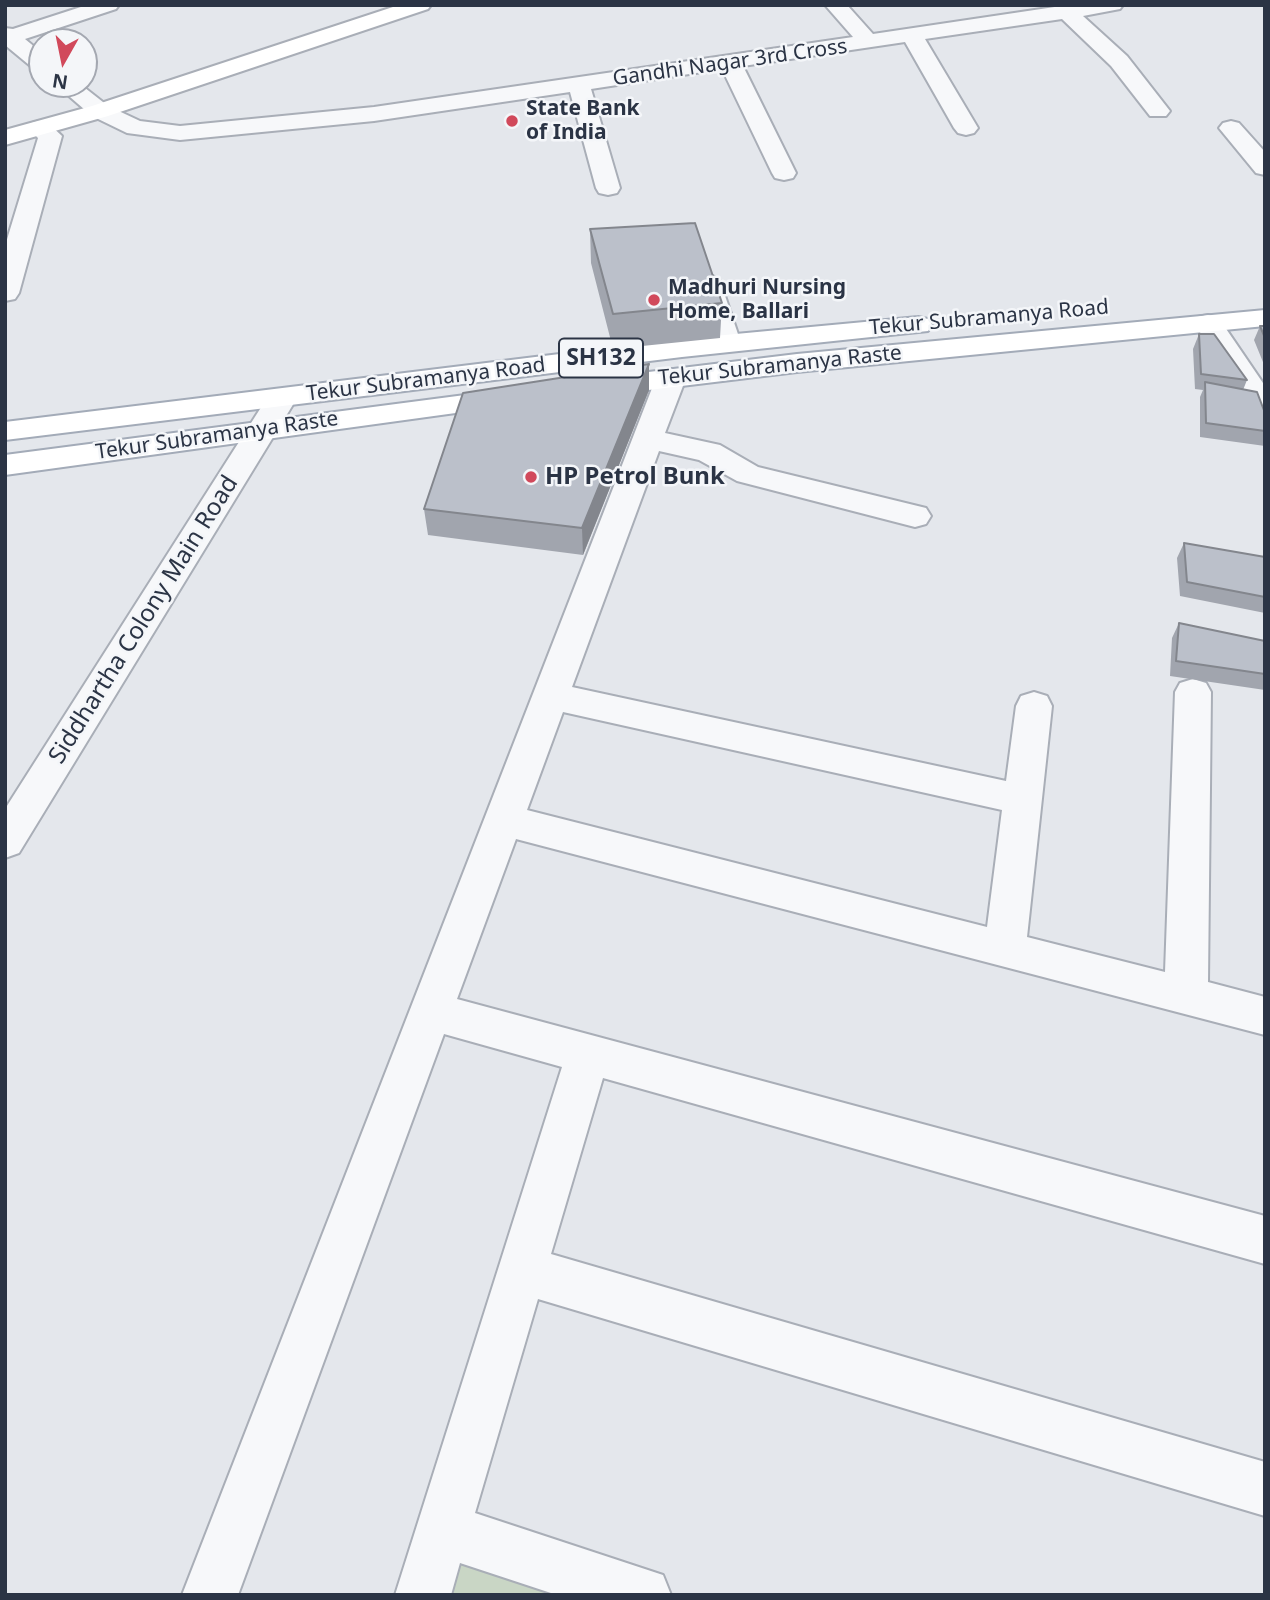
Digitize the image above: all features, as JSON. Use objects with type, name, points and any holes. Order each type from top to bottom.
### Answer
[{"type":"main road","points":[[5,138],[100,111],[421,5]]},
{"type":"main road","name":"Tekur Subramanya Road","points":[[5,431],[731,343],[1210,310]]},
{"type":"main road","name":"Tekur Subramanya Raste","points":[[578,390],[1210,310],[1265,318]]},
{"type":"main road","name":"Tekur Subramanya Raste","points":[[5,465],[537,395]]},
{"type":"street","points":[[7,37],[109,5]]},
{"type":"street","points":[[835,5],[869,42]]},
{"type":"street","points":[[991,5],[1008,21]]},
{"type":"street","name":"Gandhi Nagar 3rd Cross","points":[[84,98],[100,111],[135,128],[180,133],[374,114],[1113,5]]},
{"type":"street","points":[[1067,12],[1119,61],[1158,111]]},
{"type":"street","points":[[912,36],[966,128]]},
{"type":"street","points":[[7,37],[28,53]]},
{"type":"street","points":[[730,63],[784,173]]},
{"type":"street","points":[[579,85],[608,188]]},
{"type":"street","points":[[5,293],[50,136],[40,128]]},
{"type":"street","points":[[1231,128],[1265,168]]},
{"type":"street","points":[[1210,310],[1265,408]]},
{"type":"street","points":[[210,1595],[671,378]]},
{"type":"street","name":"Siddhartha Colony Main Road","points":[[5,842],[282,398]]},
{"type":"street","points":[[648,439],[709,452],[748,474],[915,516]]},
{"type":"street","points":[[1186,995],[1193,692]]},
{"type":"street","points":[[551,696],[1023,800]]},
{"type":"street","points":[[1005,948],[1034,706]]},
{"type":"street","points":[[503,820],[1265,1016]]},
{"type":"street","points":[[431,1011],[1265,1240]]},
{"type":"street","points":[[423,1595],[588,1053]]},
{"type":"street","points":[[522,1270],[1265,1489]]},
{"type":"street","points":[[443,1530],[643,1595]]},
{"type":"lane","points":[[705,263],[731,343]]},
{"type":"green space","points":[[455,1549],[602,1595],[442,1595]]},
{"type":"building","points":[[695,223],[722,303],[613,314],[590,229]]},
{"type":"building","points":[[1199,334],[1214,334],[1247,380],[1201,374]]},
{"type":"building","name":"HP Petrol Bunk","points":[[649,364],[582,528],[424,509],[463,393]]},
{"type":"building","points":[[1205,382],[1257,392],[1265,413],[1265,431],[1206,423]]},
{"type":"building","points":[[1184,543],[1265,557],[1265,597],[1187,582]]},
{"type":"building","points":[[1179,623],[1265,641],[1265,674],[1176,661]]},
{"type":"place","name":"State Bank of India","points":[[512,121]]},
{"type":"place","name":"Madhuri Nursing Home, Ballari","points":[[654,300]]},
{"type":"place","name":"HP Petrol Bunk","points":[[531,477]]}]
